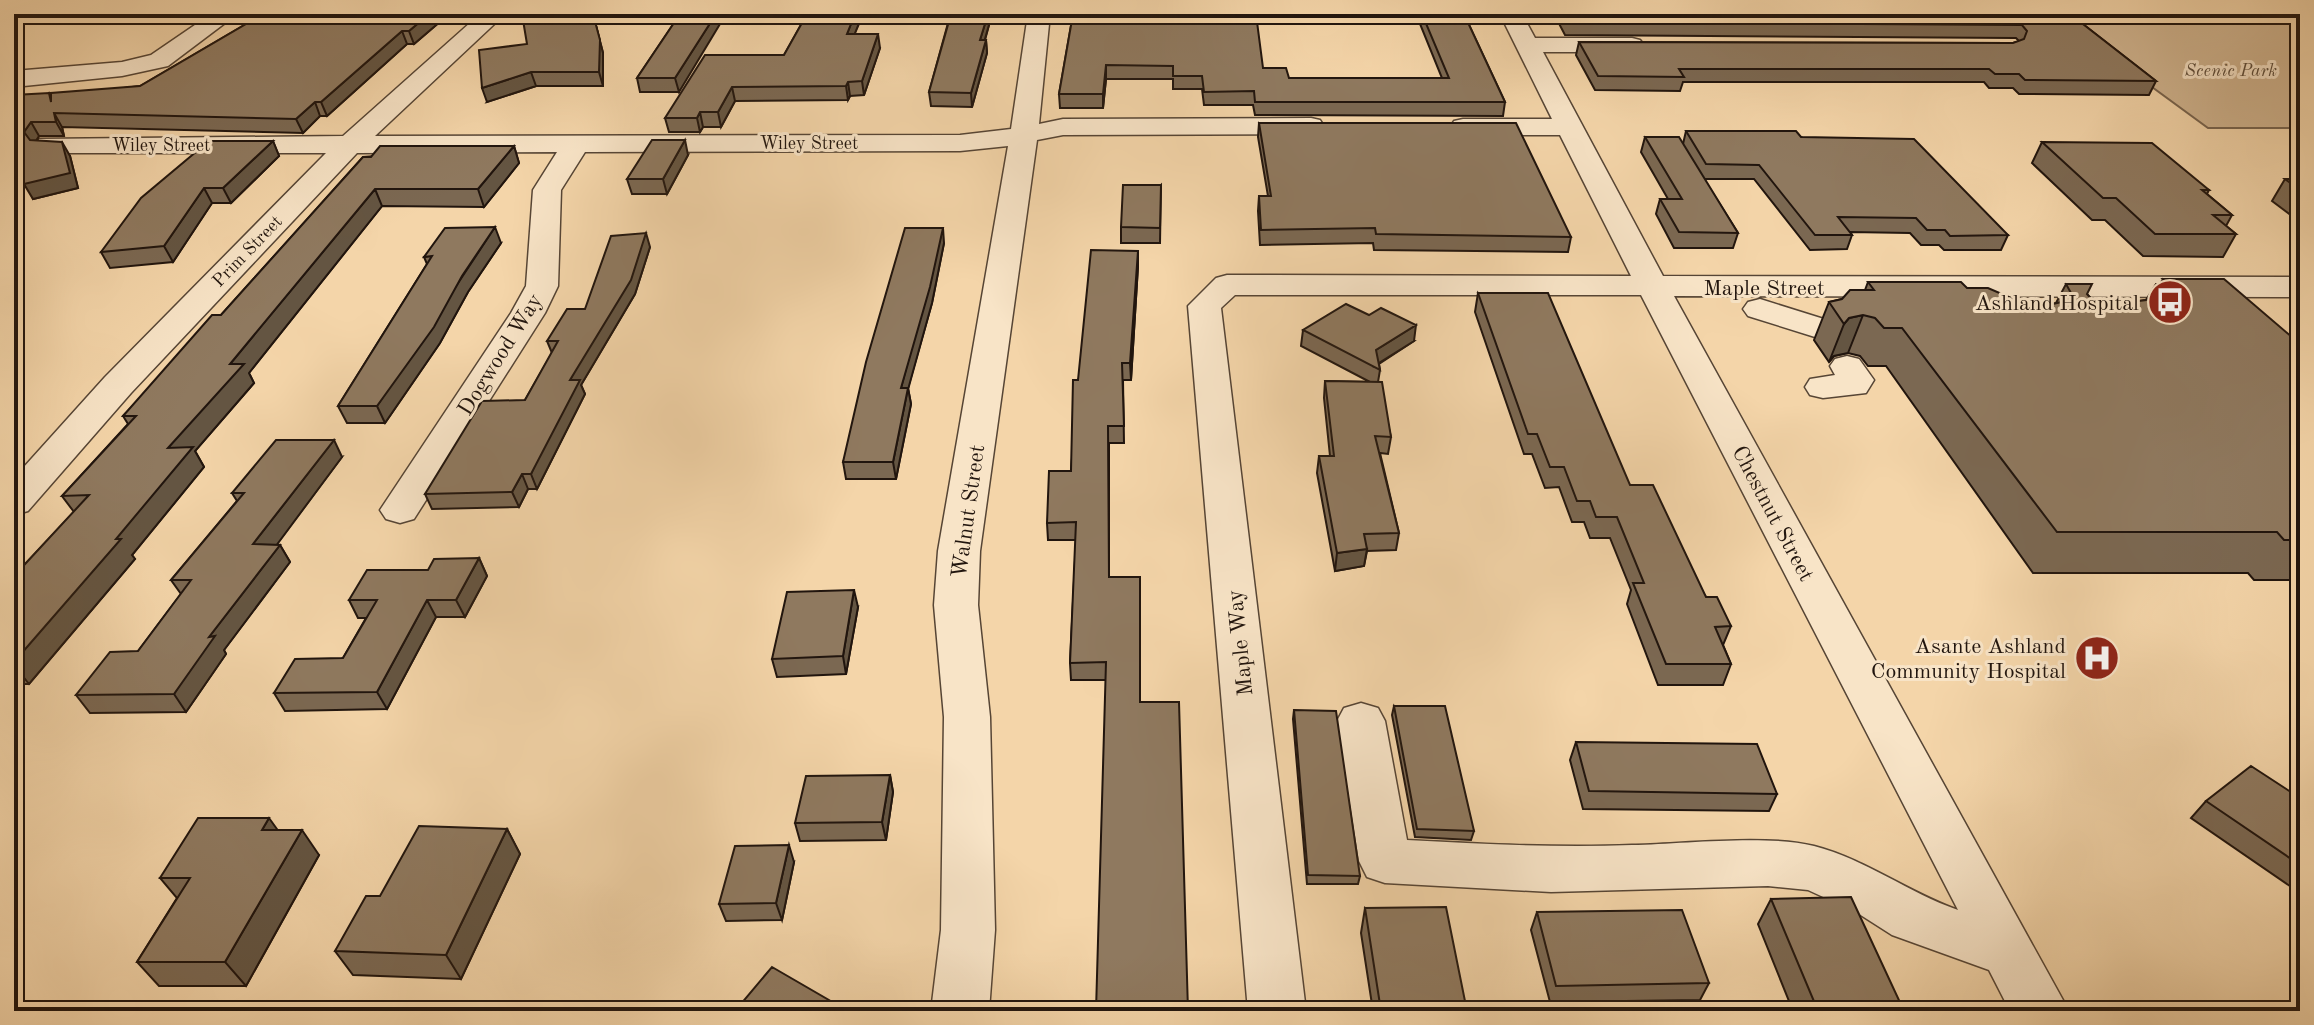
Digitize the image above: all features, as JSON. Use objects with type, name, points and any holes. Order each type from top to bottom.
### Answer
[{"type":"street","points":[[14,79],[100,72],[150,63],[173,53],[226,14]]},
{"type":"street","name":"Prim Street","points":[[14,502],[118,385],[350,144],[494,14]]},
{"type":"street","name":"Walnut Street","points":[[960,1011],[968,930],[967,717],[956,605],[959,551],[1024,133],[1039,14]]},
{"type":"street","name":"Chestnut Street","points":[[1511,14],[1653,287],[2040,1011]]},
{"type":"street","points":[[1528,45],[1655,45]]},
{"type":"street","name":"Wiley Street","points":[[49,145],[960,143],[1087,126],[1335,126]]},
{"type":"street","points":[[1444,126],[1569,127]]},
{"type":"street","name":"Dogwood Way","points":[[400,510],[528,313],[542,286],[547,190],[577,143]]},
{"type":"street","name":"Maple Street","points":[[1227,285],[2287,287]]},
{"type":"street","name":"Maple Way","points":[[1227,285],[1204,306],[1277,1011]]},
{"type":"street","points":[[1951,287],[1979,316]]},
{"type":"street","points":[[2085,287],[2115,321]]},
{"type":"street","points":[[2194,287],[2231,321]]},
{"type":"street","points":[[2287,287],[2300,308]]},
{"type":"street","points":[[1760,309],[1815,327]]},
{"type":"street","points":[[1361,721],[1385,861],[1551,870],[1768,864],[1813,868],[1875,896],[1911,918],[2008,952]]},
{"type":"green space","name":"Scenic Park","points":[[2211,14],[2300,14],[2300,128],[2208,128],[2066,24]]},
{"type":"building","points":[[263,14],[429,14],[409,31],[402,31],[321,102],[315,102],[296,119],[54,113],[56,122],[31,122],[24,132],[30,140],[62,142],[70,173],[24,184],[14,134],[14,95],[49,93],[51,102],[51,93],[140,86]]},
{"type":"building","points":[[522,14],[593,14],[600,40],[599,72],[531,72],[482,88],[479,50],[527,44]]},
{"type":"building","points":[[680,14],[716,14],[675,78],[637,78]]},
{"type":"building","points":[[807,14],[855,14],[847,34],[878,34],[862,81],[848,82],[846,86],[732,87],[718,112],[700,112],[697,118],[665,118],[705,55],[784,55]]},
{"type":"building","points":[[951,14],[988,14],[980,40],[986,40],[971,93],[929,92]]},
{"type":"building","points":[[1073,14],[1256,14],[1263,68],[1286,68],[1289,78],[1449,78],[1422,14],[1464,14],[1505,102],[1255,102],[1254,91],[1204,92],[1202,76],[1173,76],[1173,66],[1106,65],[1103,94],[1059,94]]},
{"type":"building","points":[[1563,14],[2070,14],[2156,81],[2025,80],[2019,74],[1995,74],[1989,69],[1679,69],[1684,77],[1598,76],[1579,42],[2013,43],[2024,39],[2027,31],[2022,25],[1568,22]]},
{"type":"building","points":[[1259,123],[1516,123],[1571,237],[1376,234],[1375,228],[1261,230],[1259,196],[1271,196]]},
{"type":"building","points":[[1686,131],[1796,131],[1801,137],[1914,139],[2008,235],[1950,236],[1945,230],[1927,230],[1916,218],[1838,217],[1852,235],[1815,235],[1759,165],[1706,164]]},
{"type":"building","points":[[1645,137],[1679,137],[1738,233],[1679,232],[1660,199],[1682,199]]},
{"type":"building","points":[[652,140],[685,140],[663,179],[627,179]]},
{"type":"building","points":[[209,141],[273,141],[223,188],[204,188],[164,246],[101,252],[141,198]]},
{"type":"building","points":[[2042,142],[2152,143],[2209,190],[2202,190],[2232,215],[2213,215],[2236,234],[2155,234],[2116,198],[2103,198]]},
{"type":"building","points":[[380,146],[514,146],[478,189],[375,189],[230,364],[244,364],[168,448],[193,447],[116,539],[121,539],[14,662],[14,576],[89,495],[62,496],[136,416],[123,416],[212,315],[221,315],[363,157],[371,157]]},
{"type":"building","points":[[2285,179],[2300,179],[2300,190]]},
{"type":"building","points":[[1123,185],[1161,185],[1160,228],[1121,227]]},
{"type":"building","points":[[495,227],[462,276],[434,327],[377,406],[338,406],[432,256],[424,257],[445,228]]},
{"type":"building","points":[[905,228],[943,228],[930,287],[901,388],[908,388],[893,462],[843,462],[866,362]]},
{"type":"building","points":[[646,233],[631,280],[570,380],[580,380],[531,474],[522,474],[512,492],[425,494],[482,401],[525,400],[558,341],[547,341],[567,309],[585,309],[611,236]]},
{"type":"building","points":[[1091,250],[1138,251],[1130,363],[1122,363],[1124,426],[1108,426],[1109,577],[1140,577],[1140,702],[1179,702],[1188,1011],[1096,1011],[1106,662],[1070,663],[1076,522],[1047,523],[1049,471],[1071,471],[1073,380],[1078,380]]},
{"type":"building","points":[[2163,279],[2224,279],[2300,344],[2300,540],[2284,540],[2277,532],[2057,532],[1902,328],[1884,328],[1875,318],[1863,315],[1849,318],[1844,324],[1829,302],[1842,299],[1850,290],[1874,290],[1868,282],[1961,282],[1967,288],[1988,288],[2018,301],[2048,305],[2066,301],[2071,293],[2066,284],[2092,284],[2087,294],[2094,302],[2108,305],[2146,300],[2156,284],[2169,284]]},
{"type":"building","points":[[1478,293],[1548,293],[1630,485],[1653,485],[1706,597],[1717,597],[1731,626],[1715,627],[1731,664],[1666,664],[1633,583],[1644,583],[1617,517],[1596,517],[1590,501],[1577,501],[1564,467],[1550,467],[1537,434],[1528,434]]},
{"type":"building","points":[[1346,304],[1369,315],[1381,308],[1416,325],[1376,350],[1380,370],[1303,330]]},
{"type":"building","points":[[1325,381],[1382,382],[1391,437],[1375,436],[1399,533],[1364,534],[1367,549],[1337,553],[1319,456],[1334,456]]},
{"type":"building","points":[[276,440],[334,440],[253,544],[280,545],[209,637],[215,636],[174,694],[76,695],[110,652],[138,651],[191,580],[171,580],[244,493],[232,493]]},
{"type":"building","points":[[479,558],[456,600],[427,600],[377,692],[274,693],[295,659],[343,658],[377,600],[349,600],[367,570],[428,570],[434,559]]},
{"type":"building","points":[[854,590],[843,656],[772,659],[787,592]]},
{"type":"building","points":[[1394,706],[1445,706],[1474,831],[1417,829]]},
{"type":"building","points":[[1294,710],[1336,711],[1360,876],[1308,875]]},
{"type":"building","points":[[1576,742],[1757,744],[1777,794],[1589,791]]},
{"type":"building","points":[[2251,766],[2300,798],[2300,865],[2206,801]]},
{"type":"building","points":[[890,775],[882,822],[795,823],[806,776]]},
{"type":"building","points":[[198,818],[269,818],[262,830],[302,830],[225,962],[137,962],[190,878],[160,878]]},
{"type":"building","points":[[419,826],[507,829],[446,955],[335,951],[366,896],[380,896]]},
{"type":"building","points":[[789,845],[776,903],[719,904],[735,846]]},
{"type":"building","points":[[1851,897],[1904,1011],[1818,1011],[1771,899]]},
{"type":"building","points":[[1446,907],[1467,1011],[1381,1011],[1365,908]]},
{"type":"building","points":[[1682,910],[1709,983],[1556,986],[1537,912]]},
{"type":"building","points":[[772,967],[834,1003],[827,1011],[735,1011]]},
{"type":"building","points":[[703,1005],[713,1011],[697,1011]]},
{"type":"place","name":"Ashland Hospital","points":[[2170,302]]},
{"type":"place","name":"Asante Ashland Community Hospital","points":[[2097,658]]}]
